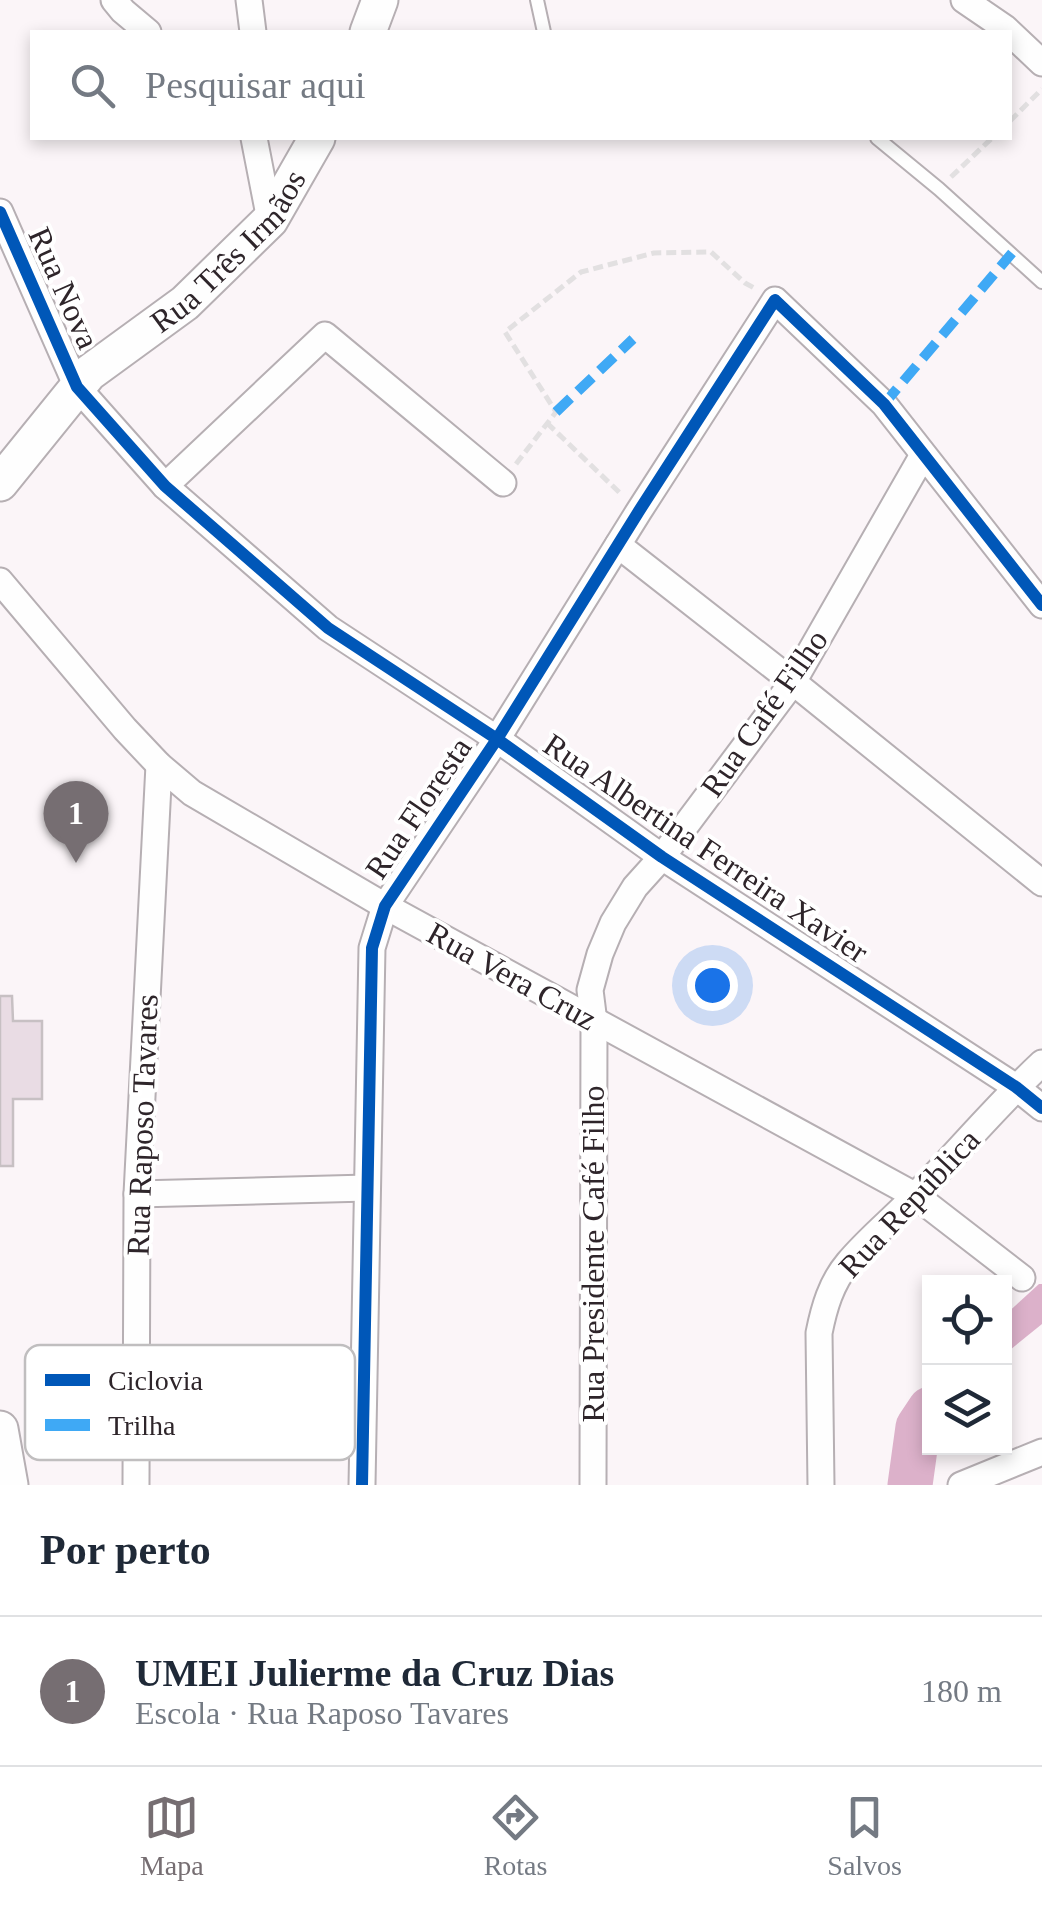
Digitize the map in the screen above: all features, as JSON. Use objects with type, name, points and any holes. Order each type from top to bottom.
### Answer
[{"type":"street","points":[[114,0],[146,30]]},
{"type":"street","points":[[249,0],[253,30]]},
{"type":"street","points":[[369,30],[380,0]]},
{"type":"street","points":[[964,0],[1007,30]]},
{"type":"street","points":[[1012,35],[1042,63]]},
{"type":"street","points":[[254,140],[270,220]]},
{"type":"street","name":"Rua Três Irmãos","points":[[0,484],[89,373],[185,303],[270,220],[316,140]]},
{"type":"street","name":"Rua Nova","points":[[0,212],[77,387]]},
{"type":"street","points":[[775,300],[884,404],[1042,605]]},
{"type":"street","name":"Rua Floresta","points":[[362,1485],[372,948],[385,906],[497,739],[775,300]]},
{"type":"street","points":[[165,486],[325,335],[503,483]]},
{"type":"street","name":"Rua Albertina Ferreira Xavier","points":[[77,387],[165,486],[328,628],[497,739],[662,857],[1016,1087],[1042,1108]]},
{"type":"street","name":"Rua Café Filho","points":[[594,1022],[590,990],[613,923],[634,887],[662,857],[793,682],[922,455]]},
{"type":"street","points":[[618,545],[1042,883]]},
{"type":"street","name":"Rua Vera Cruz","points":[[0,581],[125,729],[192,793],[385,906],[916,1196],[1022,1278]]},
{"type":"street","name":"Rua Raposo Tavares","points":[[136,1345],[137,1194],[159,765]]},
{"type":"street","name":"Rua Presidente Café Filho","points":[[593,1485],[594,1022]]},
{"type":"street","name":"Rua República","points":[[821,1485],[819,1334],[832,1289],[847,1264],[1042,1063]]},
{"type":"street","points":[[137,1194],[367,1188]]},
{"type":"street","points":[[0,1430],[10,1485]]},
{"type":"street","points":[[961,1485],[1042,1452]]},
{"type":"street","name":"Rua Raposo Tavares","points":[[136,1460],[136,1485]]},
{"type":"lane","points":[[537,0],[544,30]]},
{"type":"lane","points":[[879,140],[1042,282]]},
{"type":"path","points":[[1012,119],[1042,89]]},
{"type":"path","points":[[939,189],[990,140]]},
{"type":"path","points":[[503,483],[556,412],[505,332],[581,272],[654,254],[712,252],[745,283],[775,300]]},
{"type":"path","points":[[547,423],[639,511]]},
{"type":"shaded area","points":[[1042,1284],[1042,1324],[1012,1348],[1012,1309]]},
{"type":"building","points":[[0,996],[12,996],[13,1021],[42,1021],[42,1099],[13,1099],[13,1166],[0,1166]]},
{"type":"waterway","points":[[910,1485],[922,1421]]},
{"type":"marked path","points":[[884,404],[1012,253]]},
{"type":"marked path","points":[[556,412],[633,339]]},
{"type":"cycle path","points":[[0,212],[77,387],[165,486],[328,628],[497,739],[662,857],[1016,1087],[1042,1108]]},
{"type":"cycle path","points":[[362,1485],[372,948],[385,906],[497,739],[775,300],[884,404],[1042,605]]},
{"type":"place","name":"UMEI Julierme da Cruz Dias","points":[[76,863]]}]
